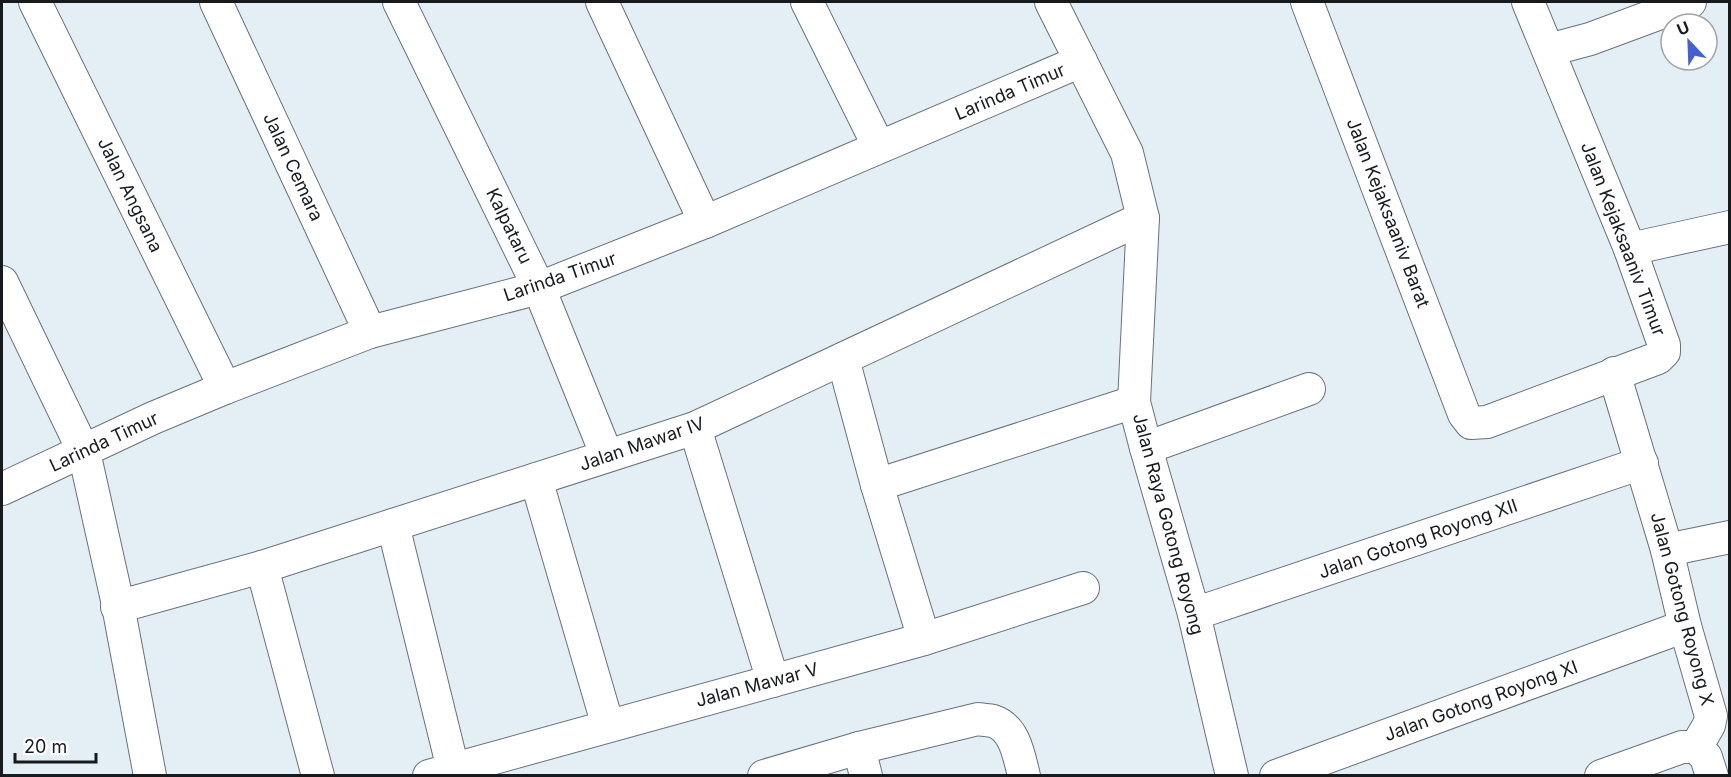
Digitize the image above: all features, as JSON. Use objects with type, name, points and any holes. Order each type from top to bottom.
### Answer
[{"type":"street","name":"Jalan Angsana","points":[[36,2],[225,388]]},
{"type":"street","name":"Jalan Cemara","points":[[216,2],[370,332]]},
{"type":"street","name":"Kalpataru","points":[[399,2],[539,288],[607,456]]},
{"type":"street","points":[[602,2],[705,222]]},
{"type":"street","points":[[807,2],[879,147]]},
{"type":"street","name":"Jalan Raya Gotong Royong","points":[[1051,2],[1127,153],[1143,218],[1134,402],[1194,614],[1233,776]]},
{"type":"street","name":"Jalan Kejaksaaniv Barat","points":[[1307,2],[1464,414],[1471,423]]},
{"type":"street","name":"Jalan Kejaksaaniv Timur","points":[[1471,423],[1487,422],[1658,358],[1664,352],[1664,345],[1630,249],[1528,2]]},
{"type":"street","points":[[1549,50],[1590,39],[1690,2]]},
{"type":"street","name":"Larinda Timur","points":[[2,489],[153,418],[225,388],[370,332],[539,288],[705,222],[1081,61]]},
{"type":"street","name":"Jalan Mawar IV","points":[[117,607],[262,567],[695,428],[1143,218]]},
{"type":"street","points":[[1630,249],[1730,226]]},
{"type":"street","points":[[2,282],[84,452],[150,776]]},
{"type":"street","points":[[843,359],[877,484],[924,639]]},
{"type":"street","name":"Jalan Gotong Royong X","points":[[1614,373],[1667,550],[1685,626],[1720,713],[1709,725],[1696,747]]},
{"type":"street","points":[[1146,448],[1309,389]]},
{"type":"street","points":[[877,484],[1134,402]]},
{"type":"street","points":[[695,428],[773,681]]},
{"type":"street","name":"Jalan Gotong Royong XII","points":[[1194,614],[1642,463]]},
{"type":"street","points":[[536,479],[608,726]]},
{"type":"street","points":[[393,525],[441,772]]},
{"type":"street","points":[[1667,550],[1730,537]]},
{"type":"street","points":[[262,567],[318,776]]},
{"type":"street","name":"Jalan Mawar V","points":[[441,772],[924,639],[1083,588]]},
{"type":"street","name":"Jalan Gotong Royong XI","points":[[1276,776],[1685,626]]},
{"type":"street","points":[[764,776],[862,762],[978,719],[994,721],[1008,731],[1016,747],[1024,776]]},
{"type":"street","points":[[1601,776],[1682,747],[1696,747],[1706,758],[1712,776]]}]
